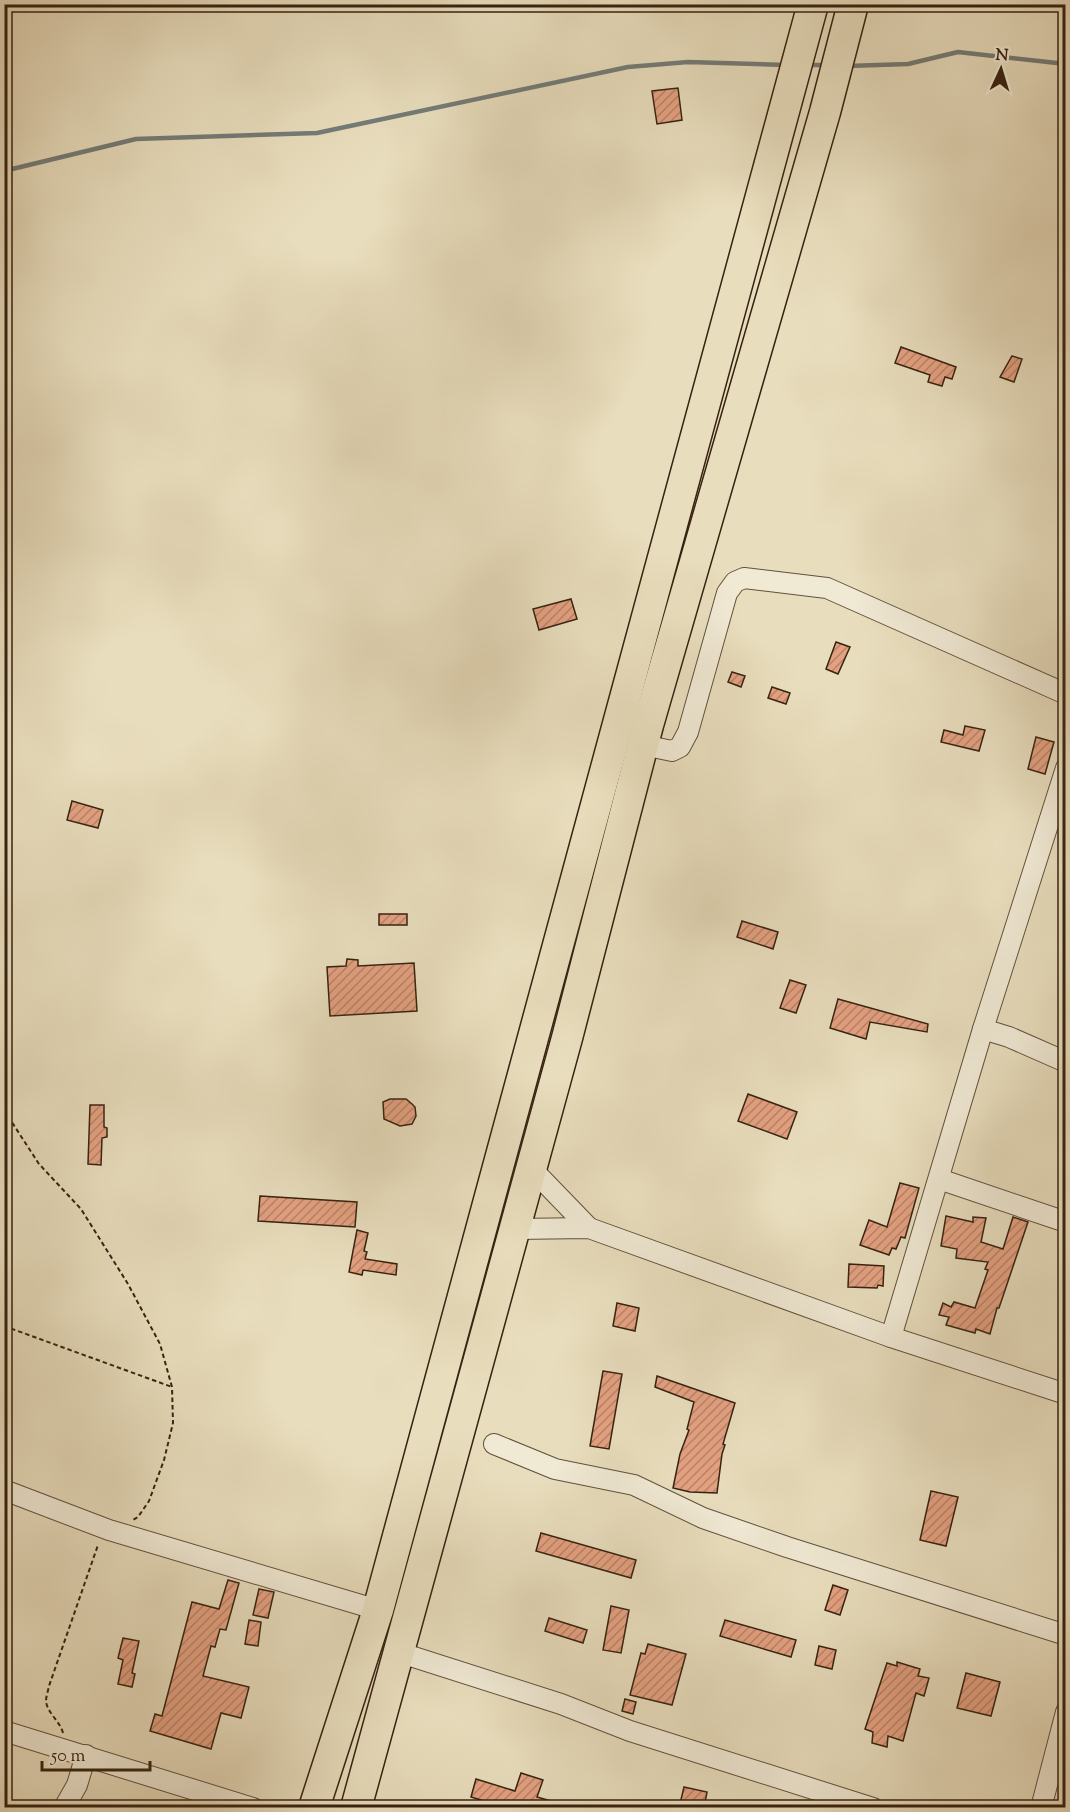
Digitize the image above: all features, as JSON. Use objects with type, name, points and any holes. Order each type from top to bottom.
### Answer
[{"type":"highway","points":[[314,1808],[378,1610],[813,4]]},
{"type":"highway","points":[[356,1808],[531,1168],[643,745],[825,112],[853,4]]},
{"type":"street","points":[[643,745],[672,751],[680,747],[688,732],[726,593],[735,582],[744,578],[826,588],[1065,694]]},
{"type":"street","points":[[891,1337],[983,1029],[1065,768]]},
{"type":"street","points":[[983,1029],[1008,1037],[1065,1062]]},
{"type":"street","points":[[531,1168],[590,1228]]},
{"type":"street","points":[[939,1179],[1065,1222]]},
{"type":"street","points":[[514,1229],[590,1228],[891,1337],[1065,1394]]},
{"type":"street","points":[[494,1444],[555,1469],[634,1485],[703,1518],[1065,1635]]},
{"type":"street","points":[[4,1490],[109,1530],[378,1610]]},
{"type":"street","points":[[398,1652],[561,1704],[630,1731],[873,1808]]},
{"type":"street","points":[[1041,1808],[1065,1712]]},
{"type":"street","points":[[4,1731],[253,1808]]},
{"type":"street","points":[[64,1808],[77,1785],[86,1755]]},
{"type":"path","points":[[4,1110],[39,1164],[81,1209],[128,1284],[160,1344],[172,1387],[173,1424],[164,1460],[149,1501],[138,1517],[128,1524],[109,1530],[100,1540],[49,1686],[46,1702],[51,1713],[61,1725],[66,1750]]},
{"type":"path","points":[[4,1326],[172,1387]]},
{"type":"building","points":[[678,88],[682,120],[657,124],[652,91]]},
{"type":"building","points":[[901,347],[956,367],[952,379],[945,377],[942,386],[928,382],[930,375],[895,363]]},
{"type":"building","points":[[1012,356],[1022,359],[1014,382],[1000,377]]},
{"type":"building","points":[[571,599],[577,619],[539,630],[533,609]]},
{"type":"building","points":[[836,642],[850,647],[838,674],[826,669]]},
{"type":"building","points":[[732,672],[745,676],[741,687],[728,682]]},
{"type":"building","points":[[772,687],[790,693],[786,704],[768,698]]},
{"type":"building","points":[[965,726],[985,730],[979,751],[941,742],[944,730],[963,735]]},
{"type":"building","points":[[1036,737],[1054,742],[1045,774],[1028,769]]},
{"type":"building","points":[[72,801],[103,810],[98,828],[67,820]]},
{"type":"building","points":[[379,914],[407,914],[407,925],[379,925]]},
{"type":"building","points":[[742,921],[778,932],[773,949],[737,937]]},
{"type":"building","points":[[347,959],[358,960],[358,966],[414,963],[417,1011],[330,1016],[327,967],[346,966]]},
{"type":"building","points":[[790,980],[806,985],[796,1013],[780,1008]]},
{"type":"building","points":[[838,999],[928,1024],[927,1032],[870,1022],[866,1039],[830,1028]]},
{"type":"building","points":[[748,1094],[797,1112],[787,1139],[738,1121]]},
{"type":"building","points":[[390,1099],[406,1099],[415,1107],[416,1116],[412,1124],[400,1126],[384,1119],[383,1102]]},
{"type":"building","points":[[90,1105],[104,1105],[104,1127],[107,1128],[107,1137],[102,1138],[101,1165],[88,1164]]},
{"type":"building","points":[[900,1183],[919,1188],[905,1238],[901,1237],[896,1249],[892,1248],[889,1255],[860,1245],[869,1220],[887,1227]]},
{"type":"building","points":[[260,1196],[357,1202],[355,1227],[258,1221]]},
{"type":"building","points":[[946,1216],[973,1222],[973,1217],[986,1218],[981,1242],[1003,1249],[1013,1217],[1028,1222],[990,1334],[976,1329],[975,1333],[946,1325],[949,1317],[939,1315],[943,1303],[951,1307],[954,1302],[975,1308],[988,1270],[985,1269],[988,1262],[956,1258],[957,1249],[941,1246]]},
{"type":"building","points":[[357,1230],[368,1233],[364,1251],[367,1252],[365,1259],[397,1264],[396,1275],[363,1270],[362,1275],[349,1272]]},
{"type":"building","points":[[849,1264],[884,1266],[883,1286],[878,1285],[877,1288],[848,1287]]},
{"type":"building","points":[[617,1303],[639,1308],[635,1331],[613,1326]]},
{"type":"building","points":[[603,1371],[622,1374],[609,1449],[590,1446]]},
{"type":"building","points":[[657,1376],[735,1403],[723,1444],[725,1445],[717,1493],[690,1492],[673,1488],[694,1402],[655,1387]]},
{"type":"building","points":[[931,1491],[958,1497],[946,1546],[920,1540]]},
{"type":"building","points":[[541,1533],[636,1560],[631,1578],[536,1551]]},
{"type":"building","points":[[228,1580],[239,1583],[226,1630],[220,1629],[215,1647],[211,1646],[203,1676],[249,1687],[241,1718],[221,1713],[211,1749],[150,1731],[155,1714],[162,1716],[192,1602],[219,1609]]},
{"type":"building","points":[[833,1585],[848,1590],[840,1615],[825,1610]]},
{"type":"building","points":[[259,1589],[274,1592],[268,1618],[253,1615]]},
{"type":"building","points":[[611,1606],[629,1610],[621,1653],[603,1650]]},
{"type":"building","points":[[549,1618],[587,1630],[583,1643],[545,1631]]},
{"type":"building","points":[[249,1620],[261,1622],[258,1646],[245,1644]]},
{"type":"building","points":[[725,1620],[796,1640],[791,1657],[720,1636]]},
{"type":"building","points":[[123,1638],[139,1641],[132,1673],[135,1674],[132,1687],[118,1684],[123,1660],[118,1658]]},
{"type":"building","points":[[648,1644],[686,1654],[672,1705],[630,1695],[641,1653],[645,1654]]},
{"type":"building","points":[[819,1646],[836,1650],[832,1669],[815,1665]]},
{"type":"building","points":[[897,1662],[920,1669],[918,1676],[929,1678],[924,1696],[916,1693],[903,1741],[888,1736],[887,1747],[872,1743],[873,1732],[865,1729],[887,1663],[897,1666]]},
{"type":"building","points":[[966,1673],[1000,1682],[991,1716],[957,1708]]},
{"type":"building","points":[[625,1699],[636,1702],[633,1714],[622,1711]]},
{"type":"building","points":[[521,1773],[543,1780],[537,1797],[562,1804],[561,1808],[507,1808],[471,1797],[476,1779],[515,1791]]},
{"type":"building","points":[[684,1787],[707,1792],[704,1808],[679,1808]]},
{"type":"waterway","points":[[848,66],[908,64],[958,52],[1066,64]]},
{"type":"waterway","points":[[4,171],[136,139],[317,133],[628,67],[688,62],[786,65]]},
{"type":"waterway","points":[[806,65],[828,65]]}]
